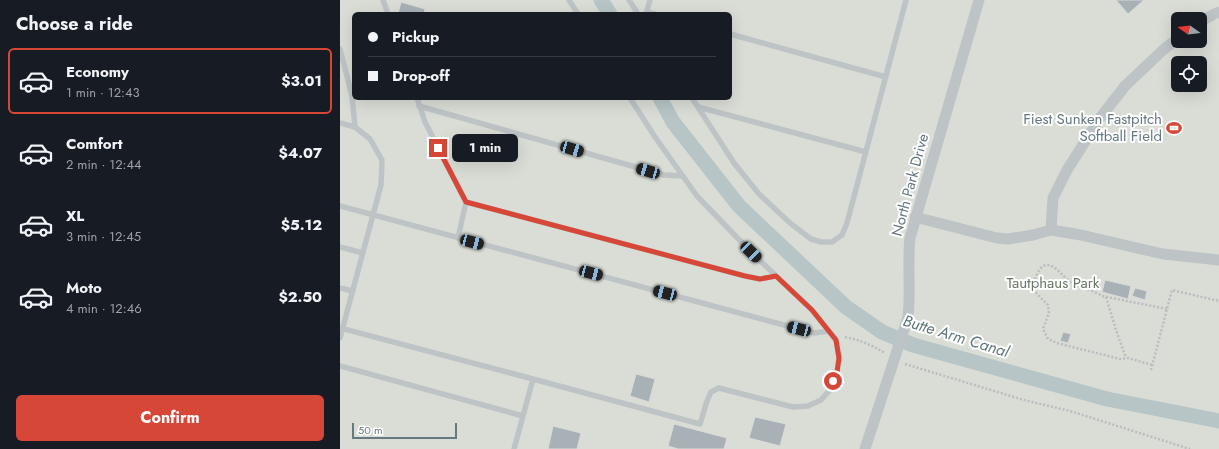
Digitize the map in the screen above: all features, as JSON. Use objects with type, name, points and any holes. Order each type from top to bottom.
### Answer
[{"type":"street","name":"North Park Drive","points":[[865,449],[893,353],[903,334],[908,317],[910,301],[908,264],[910,238],[979,0]]},
{"type":"street","points":[[1207,18],[1219,12]]},
{"type":"street","points":[[1051,230],[1053,198],[1067,170],[1100,118],[1125,86],[1171,44]]},
{"type":"street","points":[[915,217],[998,238],[1008,239],[1034,235],[1051,230],[1081,235],[1163,254],[1219,260]]},
{"type":"lane","points":[[383,0],[387,12]]},
{"type":"lane","points":[[569,0],[577,12]]},
{"type":"lane","points":[[629,0],[637,12]]},
{"type":"lane","points":[[646,12],[650,0]]},
{"type":"lane","points":[[693,100],[734,163],[760,194],[790,223],[811,239],[816,241],[832,242],[842,235],[847,223],[906,0]]},
{"type":"lane","points":[[732,35],[886,77]]},
{"type":"lane","points":[[340,49],[352,96]]},
{"type":"lane","points":[[352,100],[355,127]]},
{"type":"lane","points":[[418,100],[425,122],[466,202],[458,238]]},
{"type":"lane","points":[[341,328],[700,424],[706,401],[711,392],[719,388],[793,406],[808,406],[821,400],[830,390],[837,372],[839,358],[836,340],[812,310],[751,252],[697,196],[655,138],[631,100]]},
{"type":"lane","points":[[419,106],[664,175],[683,176]]},
{"type":"lane","points":[[698,107],[866,152]]},
{"type":"lane","points":[[340,123],[355,127],[370,139],[382,160],[382,185],[353,291],[341,328],[340,338]]},
{"type":"lane","points":[[466,202],[745,276],[760,279],[776,276]]},
{"type":"lane","points":[[340,206],[814,333],[829,331]]},
{"type":"lane","points":[[340,247],[363,253]]},
{"type":"lane","points":[[340,288],[353,291]]},
{"type":"lane","points":[[340,366],[523,416]]},
{"type":"lane","points":[[514,449],[533,379]]},
{"type":"path","points":[[1152,365],[1126,358],[1120,359],[1057,343],[1048,339],[1043,329],[1049,312],[1048,305],[1036,294],[1033,288],[1034,283],[1042,267],[1049,265],[1055,268],[1073,284],[1106,296],[1167,309]]},
{"type":"path","points":[[1151,370],[1172,290],[1219,301]]},
{"type":"path","points":[[1106,296],[1116,333],[1126,358]]},
{"type":"path","points":[[833,337],[857,340],[893,353]]},
{"type":"path","points":[[904,364],[1024,400],[1070,411],[1190,449]]},
{"type":"green space","name":"Tautphaus Park","points":[[340,0],[1219,0],[1219,449],[340,449]]},
{"type":"building","points":[[1116,0],[1144,0],[1128,14]]},
{"type":"building","points":[[401,2],[425,9],[424,12],[398,12]]},
{"type":"building","points":[[1105,280],[1131,286],[1128,299],[1102,292]]},
{"type":"building","points":[[1135,288],[1147,291],[1145,300],[1132,296]]},
{"type":"building","points":[[1063,332],[1071,334],[1068,343],[1060,341]]},
{"type":"building","points":[[636,374],[655,379],[649,402],[630,396]]},
{"type":"building","points":[[755,417],[786,424],[780,446],[749,438]]},
{"type":"building","points":[[674,424],[727,438],[724,449],[678,449],[668,446]]},
{"type":"building","points":[[553,426],[581,433],[577,449],[548,449]]},
{"type":"waterway","name":"Butte Arm Canal","points":[[601,0],[609,12]]},
{"type":"waterway","name":"Butte Arm Canal","points":[[661,100],[673,122],[739,206],[846,307],[882,332],[913,345],[1107,399],[1219,421]]},
{"type":"place","name":"Fiest Sunken Fastpitch Softball Field","points":[[1174,128]]},
{"type":"route","points":[[438,148],[466,202],[745,276],[760,279],[776,276],[812,310],[836,340],[839,358],[837,372],[833,381]]}]
